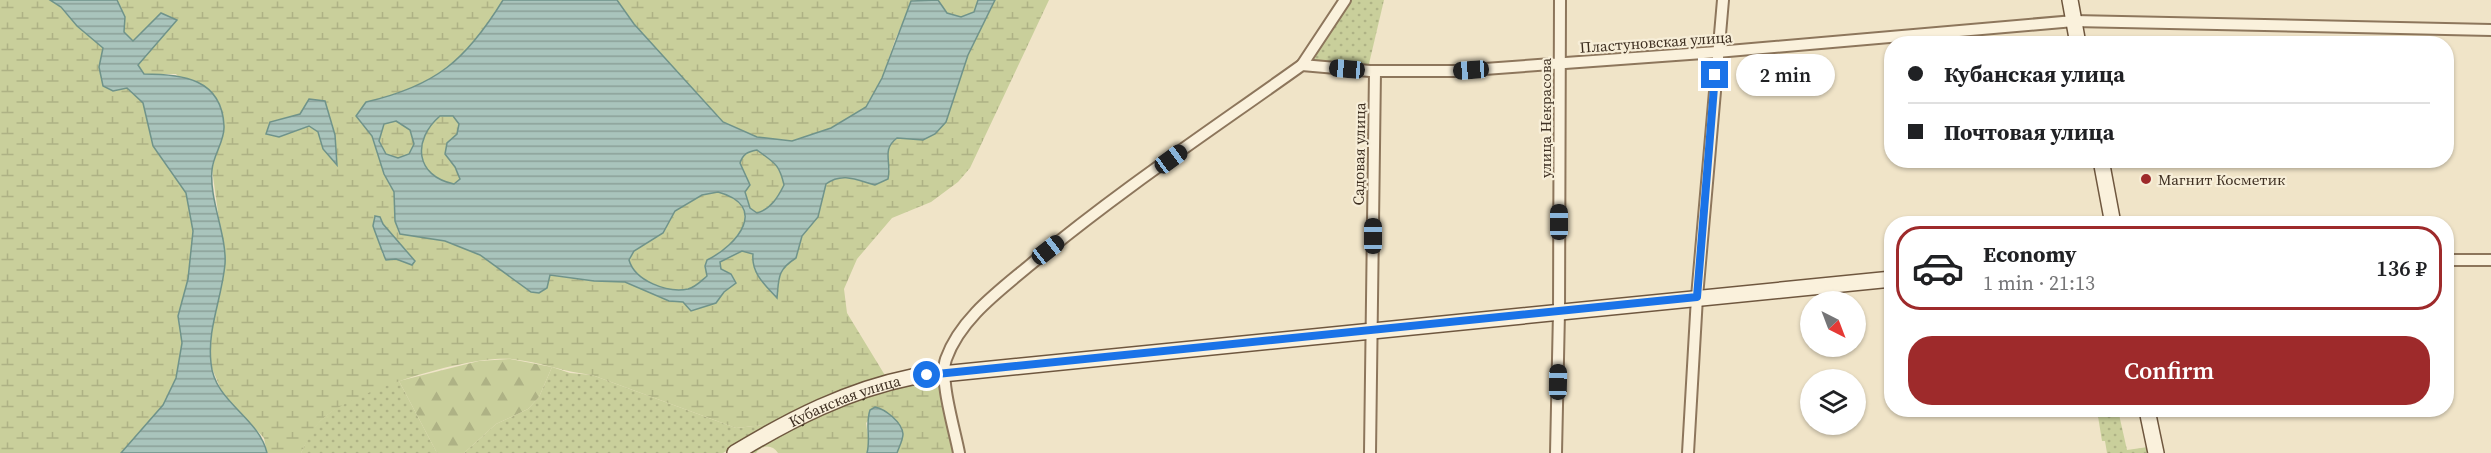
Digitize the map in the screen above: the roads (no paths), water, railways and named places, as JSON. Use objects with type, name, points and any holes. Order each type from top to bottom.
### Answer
[{"type":"street","points":[[959,453],[943,373],[946,358],[958,335],[998,292],[1096,212],[1302,65],[1345,0]]},
{"type":"street","name":"улица Некрасова","points":[[1556,453],[1560,0]]},
{"type":"street","points":[[1688,453],[1697,297],[1723,0]]},
{"type":"street","points":[[2070,0],[2077,36]]},
{"type":"street","name":"Пластуновская улица","points":[[1901,36],[2074,21],[2491,30]]},
{"type":"street","name":"Пластуновская улица","points":[[1302,65],[1375,71],[1457,71],[1884,37]]},
{"type":"street","name":"Садовая улица","points":[[1370,453],[1375,71]]},
{"type":"street","points":[[2102,168],[2112,216]]},
{"type":"street","points":[[2454,260],[2491,260]]},
{"type":"street","name":"Кубанская улица","points":[[735,453],[797,417],[836,399],[896,380],[943,373],[1884,280]]},
{"type":"street","points":[[2148,417],[2156,453]]},
{"type":"water","points":[[50,0],[117,0],[125,17],[124,32],[133,41],[161,13],[177,20],[138,65],[144,74],[172,75],[197,82],[208,88],[222,110],[224,132],[213,164],[212,181],[225,264],[211,338],[211,363],[214,377],[220,388],[255,429],[267,453],[121,453],[163,405],[176,378],[182,343],[178,316],[188,279],[193,231],[186,193],[153,146],[143,103],[127,88],[113,91],[103,86],[99,67],[103,48],[77,26],[61,7]]},
{"type":"water","points":[[503,0],[617,0],[634,24],[723,122],[757,137],[792,141],[831,128],[866,107],[882,78],[911,1],[938,0],[947,13],[961,17],[974,12],[978,0],[995,0],[968,55],[946,122],[935,134],[923,140],[897,138],[889,147],[888,179],[875,185],[856,179],[838,178],[826,184],[818,217],[802,236],[796,258],[785,266],[780,275],[777,298],[757,273],[753,254],[742,251],[720,262],[721,269],[731,274],[736,283],[724,292],[716,303],[691,311],[683,302],[669,301],[625,282],[594,281],[550,275],[547,288],[539,293],[531,292],[480,255],[445,241],[400,234],[395,221],[394,192],[384,174],[372,136],[356,116],[366,102],[412,88],[447,68],[476,39]],"holes":[[[440,116],[453,116],[459,124],[457,134],[447,143],[445,154],[455,167],[460,179],[454,184],[441,180],[425,165],[422,146],[431,125]],[[396,121],[410,130],[414,144],[409,154],[398,158],[386,154],[379,141],[384,124]],[[757,150],[775,164],[784,185],[770,206],[757,213],[750,208],[745,192],[750,185],[740,163],[744,155]],[[718,192],[733,198],[742,206],[745,216],[738,236],[707,260],[705,266],[707,276],[694,287],[680,290],[653,284],[638,274],[629,260],[634,251],[663,233],[675,211],[702,195]]]},
{"type":"water","points":[[309,99],[325,101],[335,135],[337,165],[323,149],[318,132],[309,126],[279,137],[266,134],[270,122],[300,114]]},
{"type":"water","points":[[375,216],[380,217],[383,224],[415,261],[412,265],[396,259],[386,260],[373,226]]},
{"type":"water","points":[[875,407],[892,417],[902,429],[902,439],[897,453],[867,453],[870,410]]},
{"type":"place","name":"Магнит Косметик","points":[[2146,179]]}]
